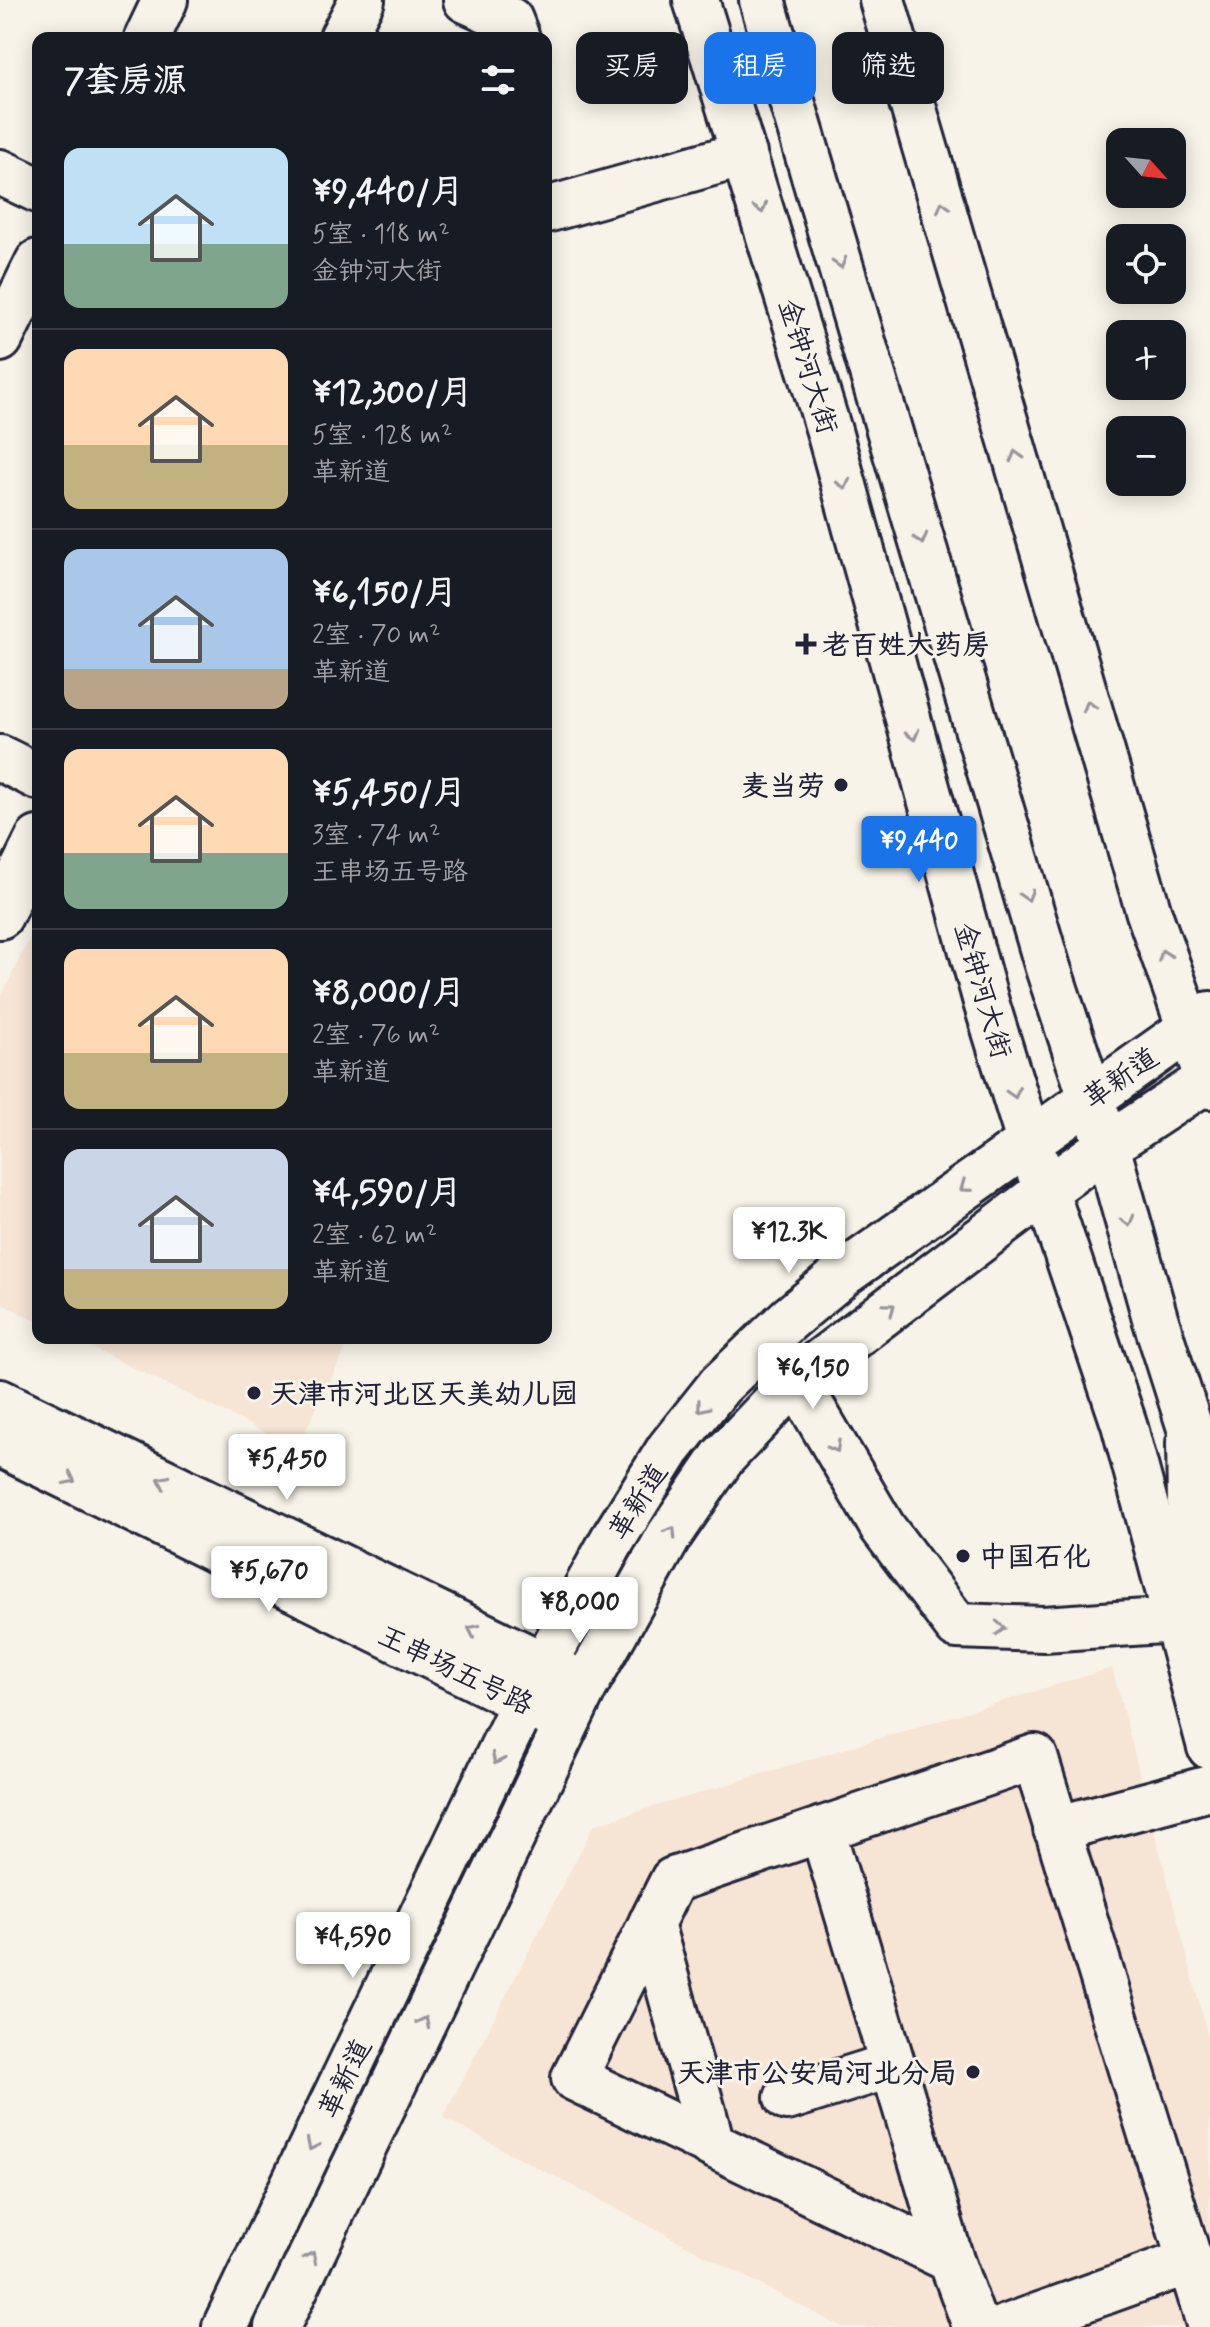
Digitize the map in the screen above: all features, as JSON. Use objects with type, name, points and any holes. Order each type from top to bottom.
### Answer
[{"type":"street","points":[[150,32],[165,0]]},
{"type":"street","points":[[345,32],[362,0]]},
{"type":"street","points":[[466,0],[510,20],[515,32]]},
{"type":"street","name":"金钟河大街","points":[[696,0],[829,431],[986,1002],[1045,1191],[1124,1424],[1210,1747]]},
{"type":"street","name":"金钟河大街","points":[[762,0],[1048,968],[1107,1146],[1155,1318],[1189,1425],[1210,1478]]},
{"type":"street","points":[[882,0],[1149,913],[1203,1013],[1210,1082]]},
{"type":"street","points":[[552,208],[744,154]]},
{"type":"street","points":[[0,172],[32,187]]},
{"type":"street","points":[[0,339],[32,274]]},
{"type":"street","points":[[0,758],[32,774]]},
{"type":"street","points":[[0,916],[32,851]]},
{"type":"street","name":"革新道","points":[[225,2327],[524,1702],[613,1539],[669,1449],[720,1385],[789,1319],[843,1274],[1091,1098],[1203,1013]]},
{"type":"street","name":"革新道","points":[[277,2327],[576,1705],[669,1536],[723,1457],[796,1380],[1107,1146],[1210,1082]]},
{"type":"street","points":[[796,1380],[883,1528],[957,1626],[1044,1629],[1176,1620]]},
{"type":"street","name":"王串场五号路","points":[[0,1402],[544,1664],[576,1705]]},
{"type":"street","points":[[1189,1425],[1210,1517]]},
{"type":"street","points":[[1189,1425],[1190,1502],[1210,1661]]},
{"type":"street","name":"王串场五号路","points":[[0,1444],[524,1702],[576,1705]]},
{"type":"street","points":[[951,2260],[574,2078],[673,1880],[1035,1757],[1210,2327]]},
{"type":"street","points":[[1056,1829],[1210,1788]]},
{"type":"street","points":[[822,1829],[951,2260],[974,2323],[983,2327]]},
{"type":"street","points":[[651,1923],[712,2144]]},
{"type":"street","points":[[787,2098],[892,2065]]},
{"type":"street","points":[[1007,2327],[1190,2261]]},
{"type":"shaded area","points":[[32,933],[32,1319],[0,1303],[0,999]]},
{"type":"shaded area","name":"天津市河北区天美幼儿园","points":[[84,1344],[348,1344],[297,1448]]},
{"type":"shaded area","points":[[1112,1668],[1210,2045],[1210,2327],[842,2327],[443,2118],[594,1825]]},
{"type":"place","name":"老百姓大药房","points":[[806,644]]},
{"type":"place","name":"麦当劳","points":[[841,785]]},
{"type":"place","name":"天津市河北区天美幼儿园","points":[[254,1393]]},
{"type":"place","name":"中国石化","points":[[963,1556]]},
{"type":"place","name":"天津市公安局河北分局","points":[[973,2072]]}]
